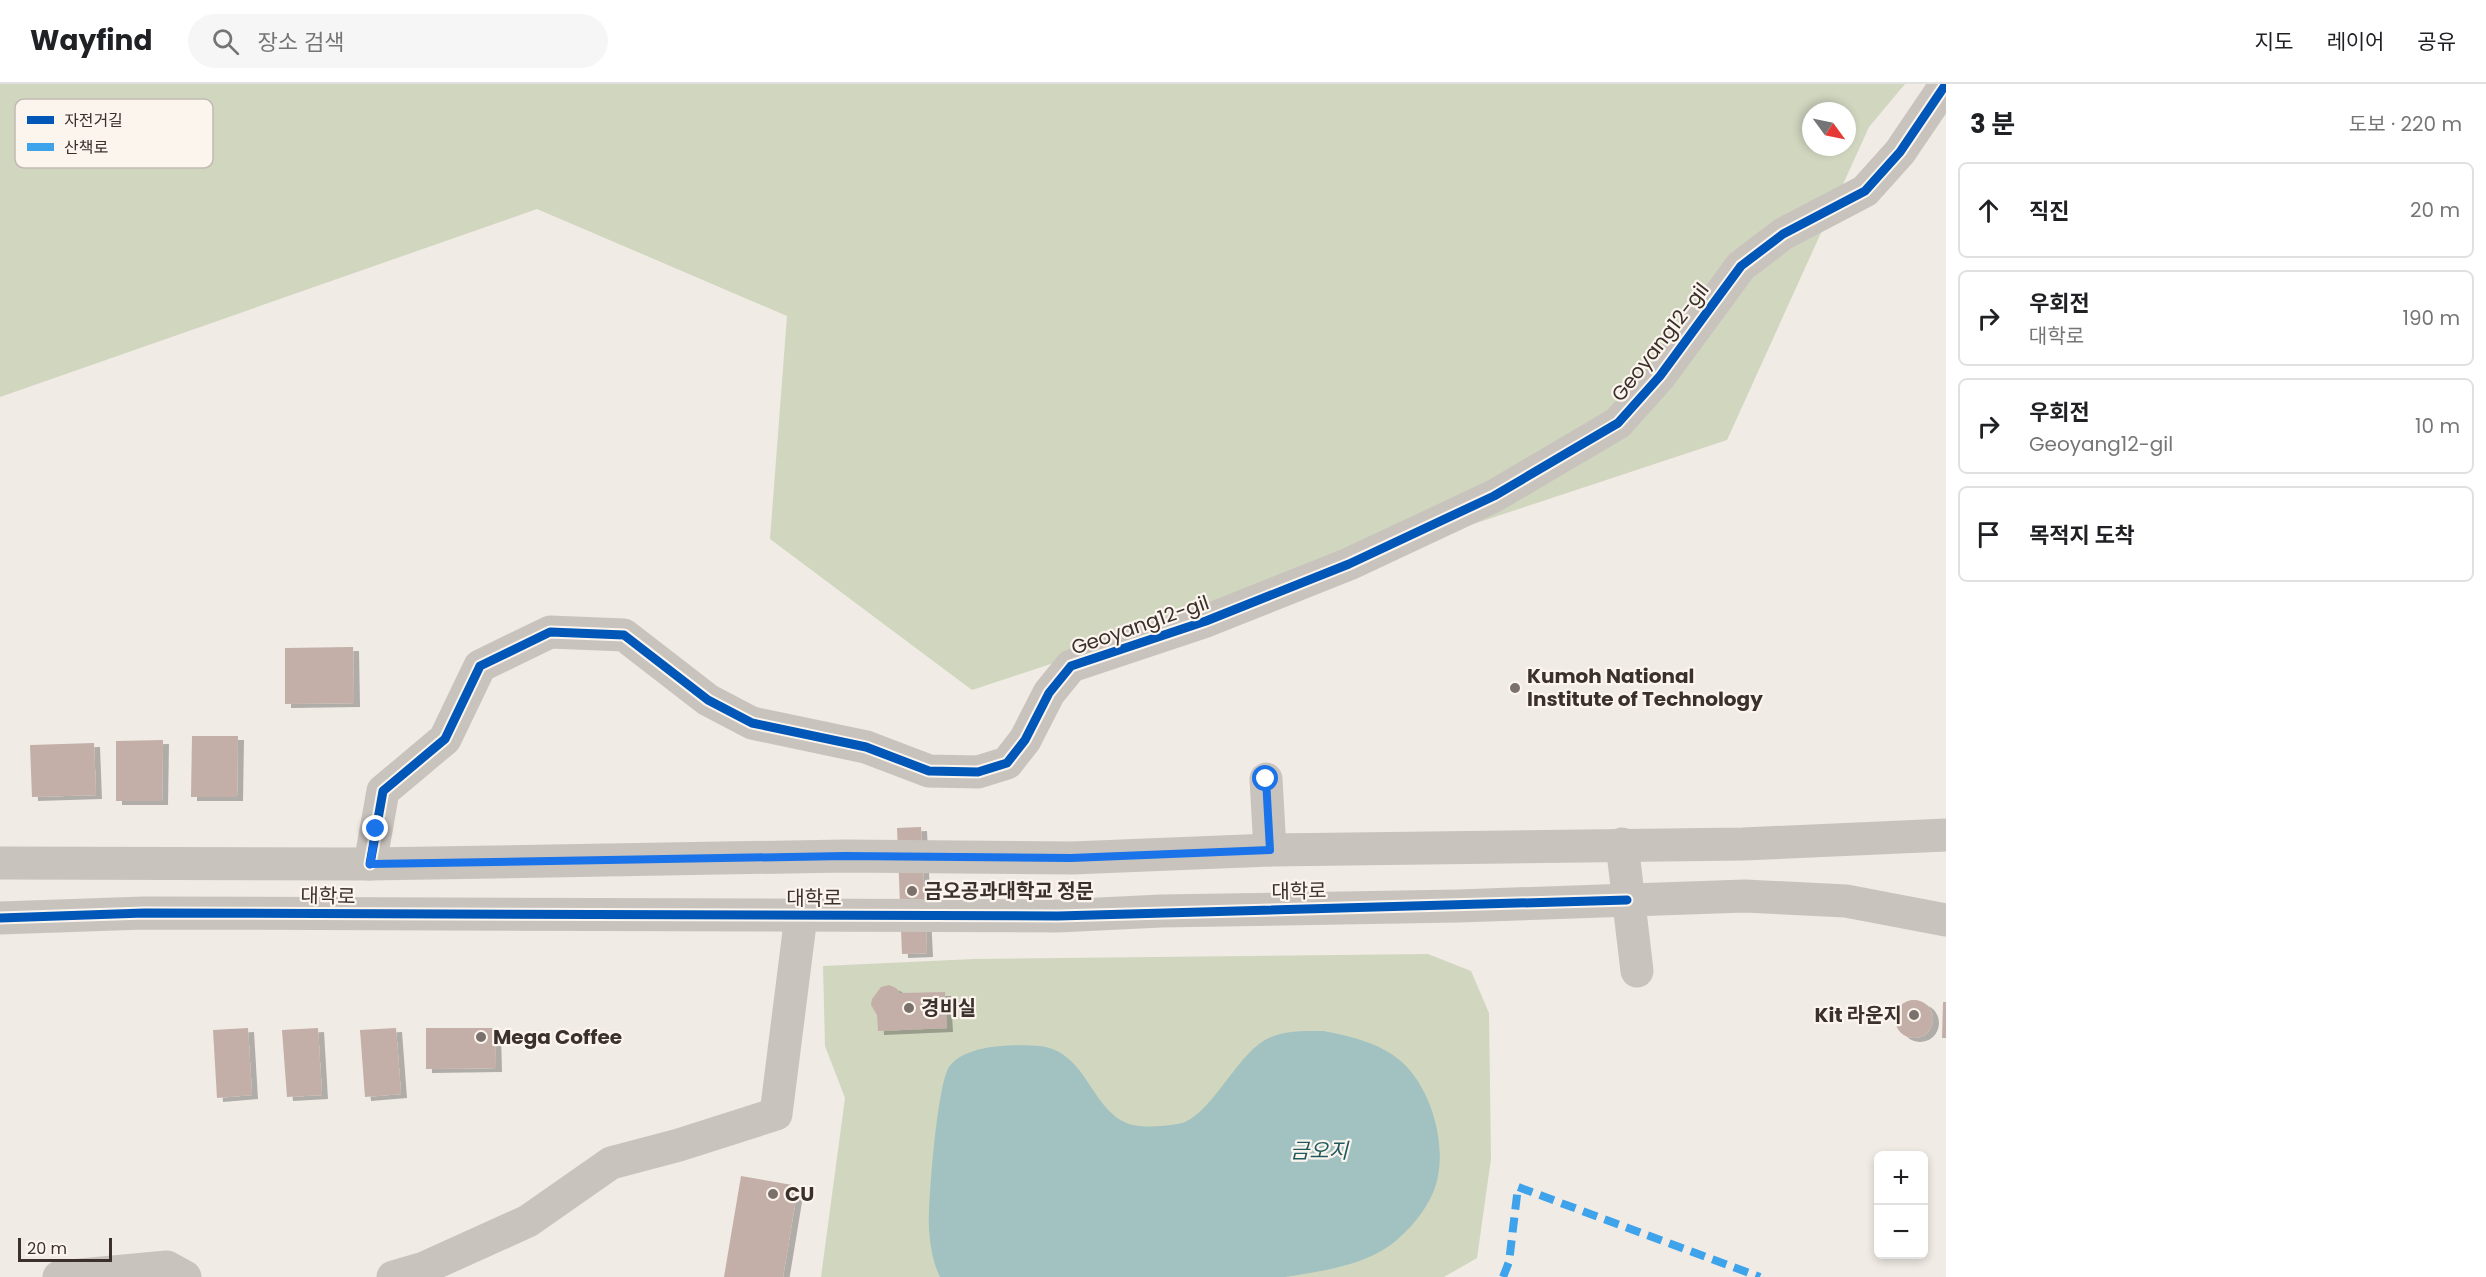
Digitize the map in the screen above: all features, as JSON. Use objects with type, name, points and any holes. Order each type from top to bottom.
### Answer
[{"type":"street","name":"Geoyang12-gil","points":[[370,864],[383,791],[445,739],[480,666],[550,632],[624,635],[708,700],[752,723],[866,747],[929,771],[978,772],[1007,763],[1025,740],[1049,693],[1071,666],[1206,621],[1349,564],[1494,495],[1618,423],[1660,376],[1742,266],[1783,234],[1865,191],[1900,152],[1946,84]]},
{"type":"street","points":[[1266,779],[1270,850]]},
{"type":"street","name":"대학로","points":[[0,862],[370,864],[845,856],[1071,858],[1270,850],[1791,843],[1946,835]]},
{"type":"street","points":[[1622,844],[1637,971]]},
{"type":"street","name":"대학로","points":[[0,918],[144,913],[1058,916],[1745,896],[1846,901],[1946,920]]},
{"type":"street","points":[[393,1277],[424,1268],[528,1221],[611,1163],[679,1145],[776,1114],[801,916]]},
{"type":"street","points":[[59,1277],[167,1267],[185,1277]]},
{"type":"green space","points":[[0,84],[1905,84],[1869,127],[1856,156],[1856,102],[1802,102],[1802,156],[1856,156],[1727,440],[972,690],[770,539],[787,316],[537,209],[0,397]]},
{"type":"green space","points":[[1428,954],[1471,971],[1489,1013],[1491,1159],[1477,1258],[1444,1277],[821,1277],[845,1098],[825,1046],[823,966],[974,959]]},
{"type":"water","name":"금오지","points":[[1323,1031],[1367,1042],[1398,1058],[1423,1089],[1434,1117],[1438,1132],[1440,1162],[1436,1185],[1418,1217],[1388,1247],[1346,1265],[1285,1277],[940,1277],[929,1235],[932,1171],[941,1096],[949,1067],[956,1059],[991,1047],[1039,1046],[1055,1050],[1079,1070],[1107,1109],[1119,1119],[1133,1125],[1150,1127],[1178,1124],[1189,1120],[1211,1100],[1254,1048],[1265,1040],[1286,1033]]},
{"type":"building","points":[[353,647],[354,703],[285,704],[285,648]]},
{"type":"building","points":[[192,736],[238,736],[237,797],[191,797]]},
{"type":"building","points":[[163,740],[162,801],[116,801],[116,741]]},
{"type":"building","points":[[94,743],[96,795],[32,797],[30,745]]},
{"type":"building","name":"금오공과대학교 정문","points":[[921,827],[927,953],[902,954],[897,828]]},
{"type":"building","name":"경비실","points":[[889,985],[900,993],[945,992],[947,1028],[878,1031],[877,1015],[871,1005],[872,999],[881,987]]},
{"type":"building","name":"Kit 라운지","points":[[1914,1000],[1927,1006],[1933,1019],[1927,1032],[1914,1038],[1901,1032],[1895,1019],[1901,1006]]},
{"type":"building","points":[[1943,1002],[1946,1002],[1946,1038],[1942,1038]]},
{"type":"building","points":[[248,1028],[252,1095],[217,1098],[213,1030]]},
{"type":"building","points":[[318,1028],[322,1095],[287,1097],[282,1030]]},
{"type":"building","points":[[396,1028],[401,1094],[365,1097],[360,1030]]},
{"type":"building","points":[[426,1028],[495,1028],[496,1068],[426,1069]]},
{"type":"building","points":[[741,1176],[798,1186],[783,1277],[724,1277]]},
{"type":"marked path","points":[[1503,1277],[1509,1262],[1518,1187],[1760,1277]]},
{"type":"cycle path","points":[[370,864],[383,791],[445,739],[480,666],[550,632],[624,635],[708,700],[752,723],[866,747],[929,771],[978,772],[1007,763],[1025,740],[1049,693],[1071,666],[1206,621],[1349,564],[1494,496],[1618,423],[1660,376],[1741,266],[1783,234],[1865,191],[1900,152],[1946,84]]},
{"type":"cycle path","points":[[0,918],[144,913],[1058,916],[1627,900]]},
{"type":"place","name":"Kumoh National Institute of Technology","points":[[1515,688]]},
{"type":"place","name":"금오공과대학교 정문","points":[[912,891]]},
{"type":"place","name":"경비실","points":[[909,1008]]},
{"type":"place","name":"Kit 라운지","points":[[1914,1015]]},
{"type":"place","name":"Mega Coffee","points":[[481,1037]]},
{"type":"place","name":"CU","points":[[773,1194]]},
{"type":"route","points":[[376,829],[370,864],[845,856],[1071,858],[1270,850],[1266,779]]}]
